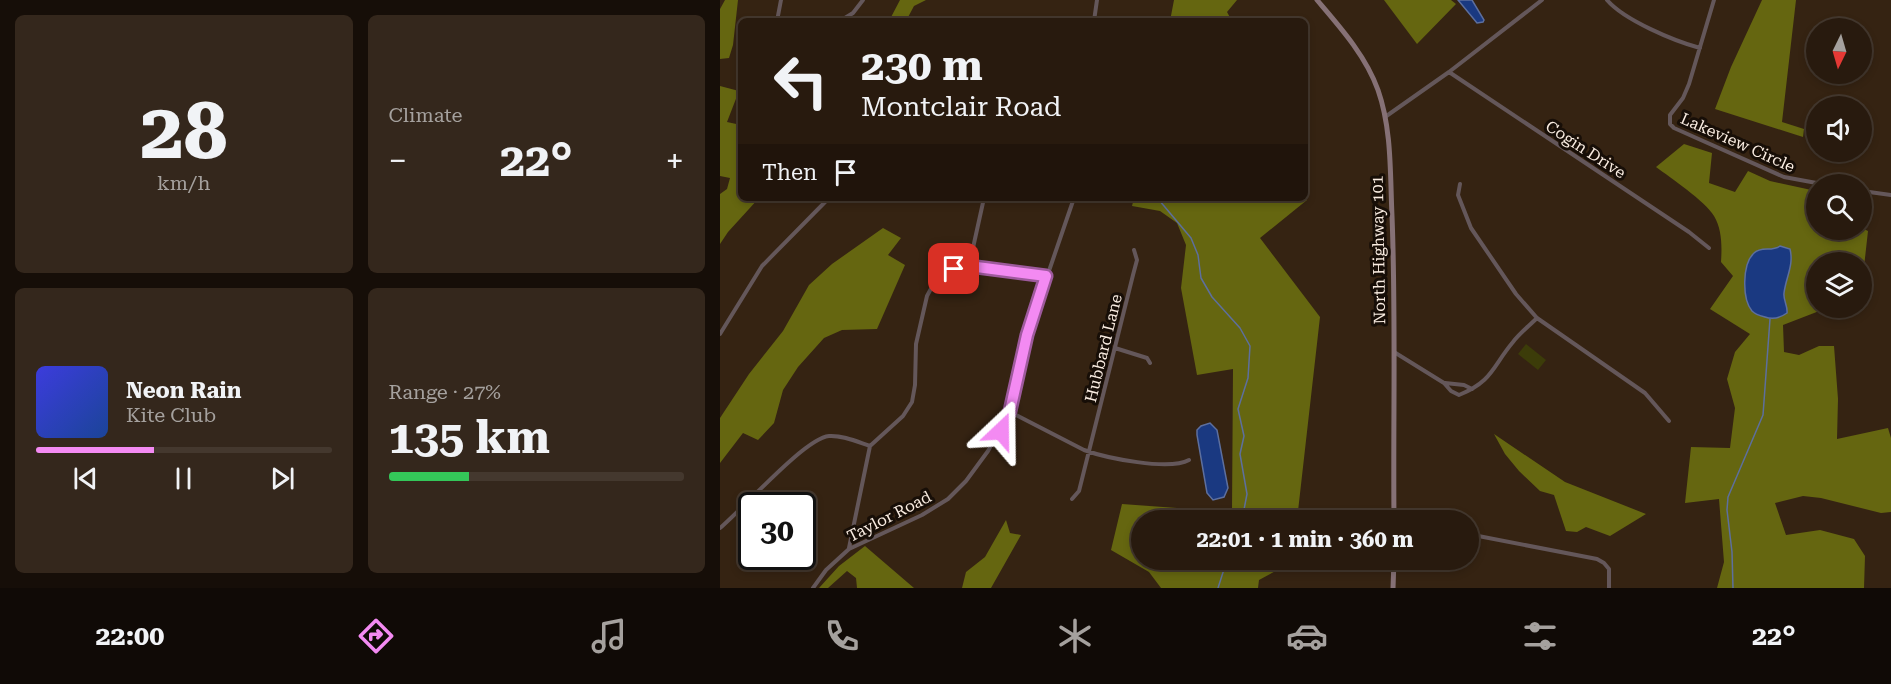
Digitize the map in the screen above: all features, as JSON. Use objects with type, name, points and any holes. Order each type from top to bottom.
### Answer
[{"type":"main road","name":"North Highway 101","points":[[1317,0],[1348,37],[1372,76],[1385,117],[1389,144],[1393,249],[1394,510]]},
{"type":"main road","points":[[1393,588],[1394,570]]},
{"type":"street","points":[[779,18],[782,0]]},
{"type":"street","points":[[846,18],[851,15],[863,0]]},
{"type":"street","points":[[1094,18],[1097,0]]},
{"type":"street","points":[[1385,117],[1449,72],[1542,0]]},
{"type":"street","points":[[1608,0],[1634,20],[1700,48]]},
{"type":"street","name":"Lakeview Circle","points":[[1714,0],[1687,90],[1669,119],[1671,126],[1784,177],[1806,181]]},
{"type":"street","name":"Cogin Drive","points":[[1449,72],[1689,232],[1709,248]]},
{"type":"street","points":[[1460,184],[1458,195],[1471,228],[1516,294],[1538,318],[1645,393],[1669,421]]},
{"type":"street","points":[[1872,192],[1891,195]]},
{"type":"street","points":[[720,334],[762,266],[826,201]]},
{"type":"street","points":[[969,266],[983,201]]},
{"type":"street","name":"Taylor Road","points":[[813,588],[826,570],[849,549],[922,515],[948,499],[975,469],[1001,431],[1010,412],[1027,335],[1073,201]]},
{"type":"street","name":"Hubbard Lane","points":[[1072,499],[1079,491],[1137,260],[1134,250]]},
{"type":"street","points":[[849,549],[870,446],[903,416],[912,402],[915,385],[916,344],[930,290],[945,273],[969,266],[1046,276]]},
{"type":"street","points":[[1393,352],[1444,383],[1451,391],[1459,395],[1487,379],[1513,342],[1538,318]]},
{"type":"street","points":[[1115,348],[1147,358],[1150,363]]},
{"type":"street","points":[[1444,383],[1464,385],[1472,389]]},
{"type":"street","points":[[1010,412],[1089,452],[1119,459],[1175,465],[1189,460]]},
{"type":"street","points":[[720,528],[801,451],[817,440],[834,436],[870,446]]},
{"type":"street","points":[[1479,536],[1597,559],[1609,569],[1609,588]]},
{"type":"shaded area","points":[[725,0],[738,0],[733,45],[729,58],[720,59],[720,9]]},
{"type":"shaded area","points":[[900,0],[926,0],[914,6],[908,18],[891,18]]},
{"type":"shaded area","points":[[1174,0],[1237,0],[1227,12],[1230,18],[1171,18]]},
{"type":"shaded area","points":[[1384,0],[1451,0],[1456,4],[1417,44]]},
{"type":"shaded area","points":[[1762,0],[1796,0],[1782,122],[1804,129],[1803,137],[1715,109],[1731,67]]},
{"type":"shaded area","points":[[720,86],[738,91],[727,122],[738,124],[738,201],[756,201],[720,244],[720,194],[727,189],[730,178],[720,176]]},
{"type":"shaded area","points":[[1684,144],[1712,153],[1709,183],[1735,192],[1748,171],[1770,181],[1806,189],[1806,240],[1867,240],[1866,252],[1806,252],[1806,316],[1783,325],[1784,352],[1799,355],[1819,346],[1834,346],[1838,399],[1837,439],[1888,428],[1891,438],[1891,512],[1881,513],[1821,498],[1803,496],[1775,503],[1786,535],[1820,530],[1854,539],[1865,556],[1864,588],[1717,588],[1724,562],[1719,499],[1685,503],[1691,447],[1730,448],[1735,408],[1727,379],[1735,352],[1750,334],[1710,309],[1733,276],[1721,262],[1720,232],[1717,221],[1710,210],[1696,197],[1656,167]]},
{"type":"shaded area","points":[[1133,201],[1306,201],[1260,238],[1320,317],[1298,510],[1232,510],[1233,369],[1197,375],[1181,288],[1186,245],[1177,223],[1160,211],[1132,206]]},
{"type":"shaded area","points":[[883,228],[901,238],[888,255],[905,265],[877,329],[842,330],[824,338],[798,367],[783,390],[774,423],[758,440],[743,433],[720,463],[720,418],[749,374],[783,331],[809,285],[832,264]]},
{"type":"shaded area","points":[[1526,344],[1546,360],[1538,370],[1518,354]]},
{"type":"shaded area","points":[[1494,434],[1565,482],[1646,514],[1610,536],[1586,527],[1577,532],[1566,531],[1554,495],[1540,491],[1519,471],[1505,454]]},
{"type":"shaded area","points":[[1122,504],[1204,510],[1131,510],[1131,562],[1111,550]]},
{"type":"shaded area","points":[[1006,520],[1010,533],[1021,535],[991,588],[962,588],[966,572],[985,557]]},
{"type":"shaded area","points":[[865,546],[914,588],[857,588],[856,578],[847,571],[828,588],[819,588],[839,566]]},
{"type":"shaded area","points":[[1146,570],[1278,570],[1259,580],[1258,588],[1161,588]]},
{"type":"water","points":[[1458,0],[1472,0],[1483,22],[1477,23]]},
{"type":"water","points":[[1780,246],[1790,249],[1791,255],[1784,293],[1787,313],[1771,318],[1760,316],[1752,311],[1746,298],[1747,265],[1757,251]]},
{"type":"water","points":[[1210,423],[1217,430],[1228,488],[1224,497],[1213,500],[1207,493],[1197,435],[1197,430],[1201,426]]},
{"type":"waterway","points":[[1160,201],[1191,238],[1198,255],[1201,278],[1212,297],[1240,328],[1250,346],[1248,378],[1238,409],[1244,436],[1240,454],[1247,494],[1244,510]]},
{"type":"waterway","points":[[1733,588],[1728,497],[1763,415],[1770,319]]},
{"type":"waterway","points":[[1218,588],[1224,570]]},
{"type":"route","points":[[954,269],[969,266],[1046,276],[1027,335],[1010,411],[1001,431]]}]
